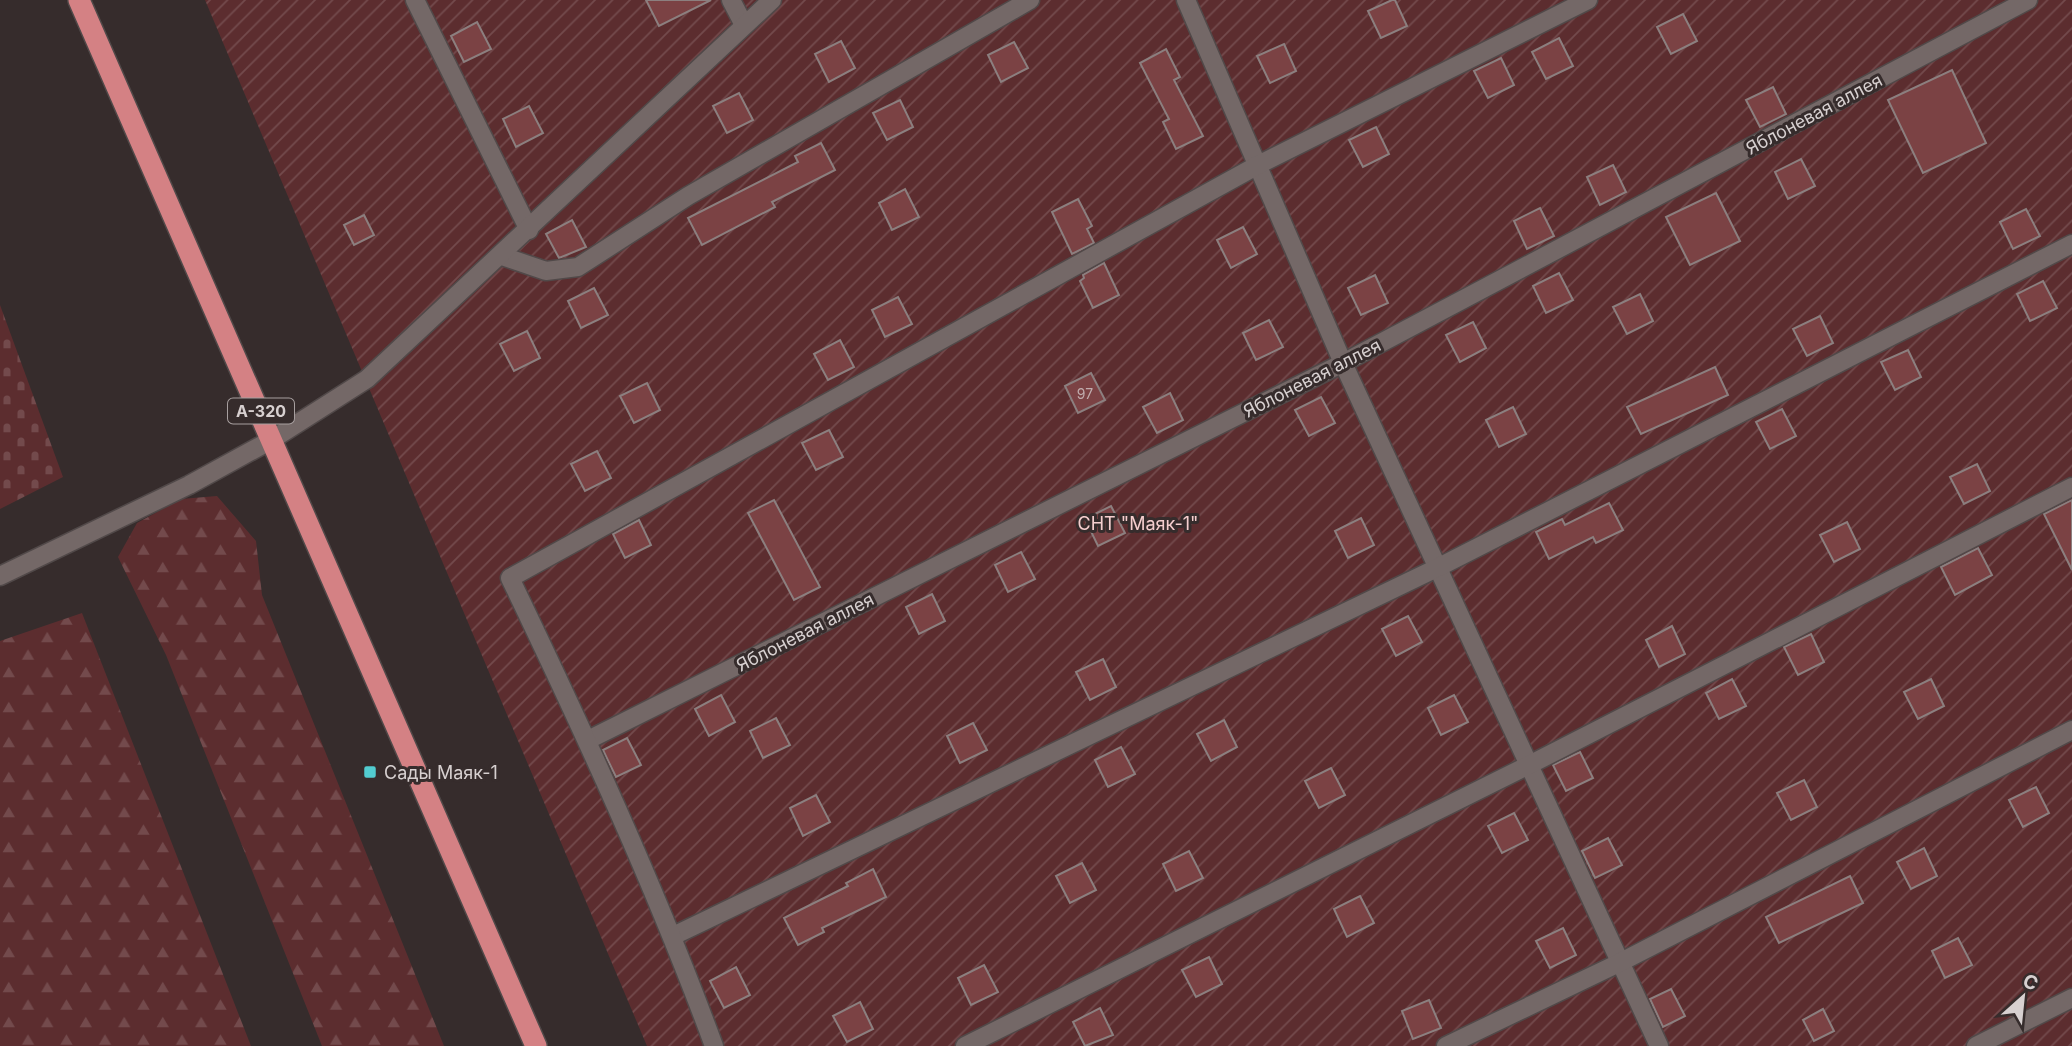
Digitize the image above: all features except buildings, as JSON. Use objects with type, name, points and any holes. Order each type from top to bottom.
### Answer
[{"type":"highway","name":"А-320","points":[[79,0],[536,1046]]},
{"type":"lane","points":[[415,0],[529,230]]},
{"type":"lane","points":[[731,0],[744,25]]},
{"type":"lane","points":[[0,576],[189,485],[273,439],[368,379],[772,0]]},
{"type":"lane","points":[[502,256],[547,271],[578,267],[688,196],[1030,0]]},
{"type":"lane","points":[[1186,0],[1343,363],[1659,1046]]},
{"type":"lane","points":[[714,1046],[674,936],[588,740],[510,578],[1258,165],[1588,0]]},
{"type":"lane","name":"Яблоневая аллея","points":[[588,740],[1343,363],[2028,0]]},
{"type":"lane","points":[[674,936],[1439,567],[2072,244]]},
{"type":"lane","points":[[965,1046],[1529,765],[2072,487]]},
{"type":"lane","points":[[1446,1046],[1619,962],[2072,730]]},
{"type":"lane","points":[[1976,1046],[2072,998]]},
{"type":"green space","name":"СНТ \"Маяк-1\"","points":[[205,0],[2072,0],[2072,1046],[647,1046]]},
{"type":"green space","points":[[0,305],[63,477],[0,509]]},
{"type":"green space","points":[[217,496],[256,541],[262,595],[444,1046],[322,1046],[166,655],[118,557],[137,523],[181,499]]},
{"type":"green space","points":[[82,613],[251,1046],[0,1046],[0,641]]},
{"type":"place","name":"Сады Маяк-1","points":[[370,772]]}]
